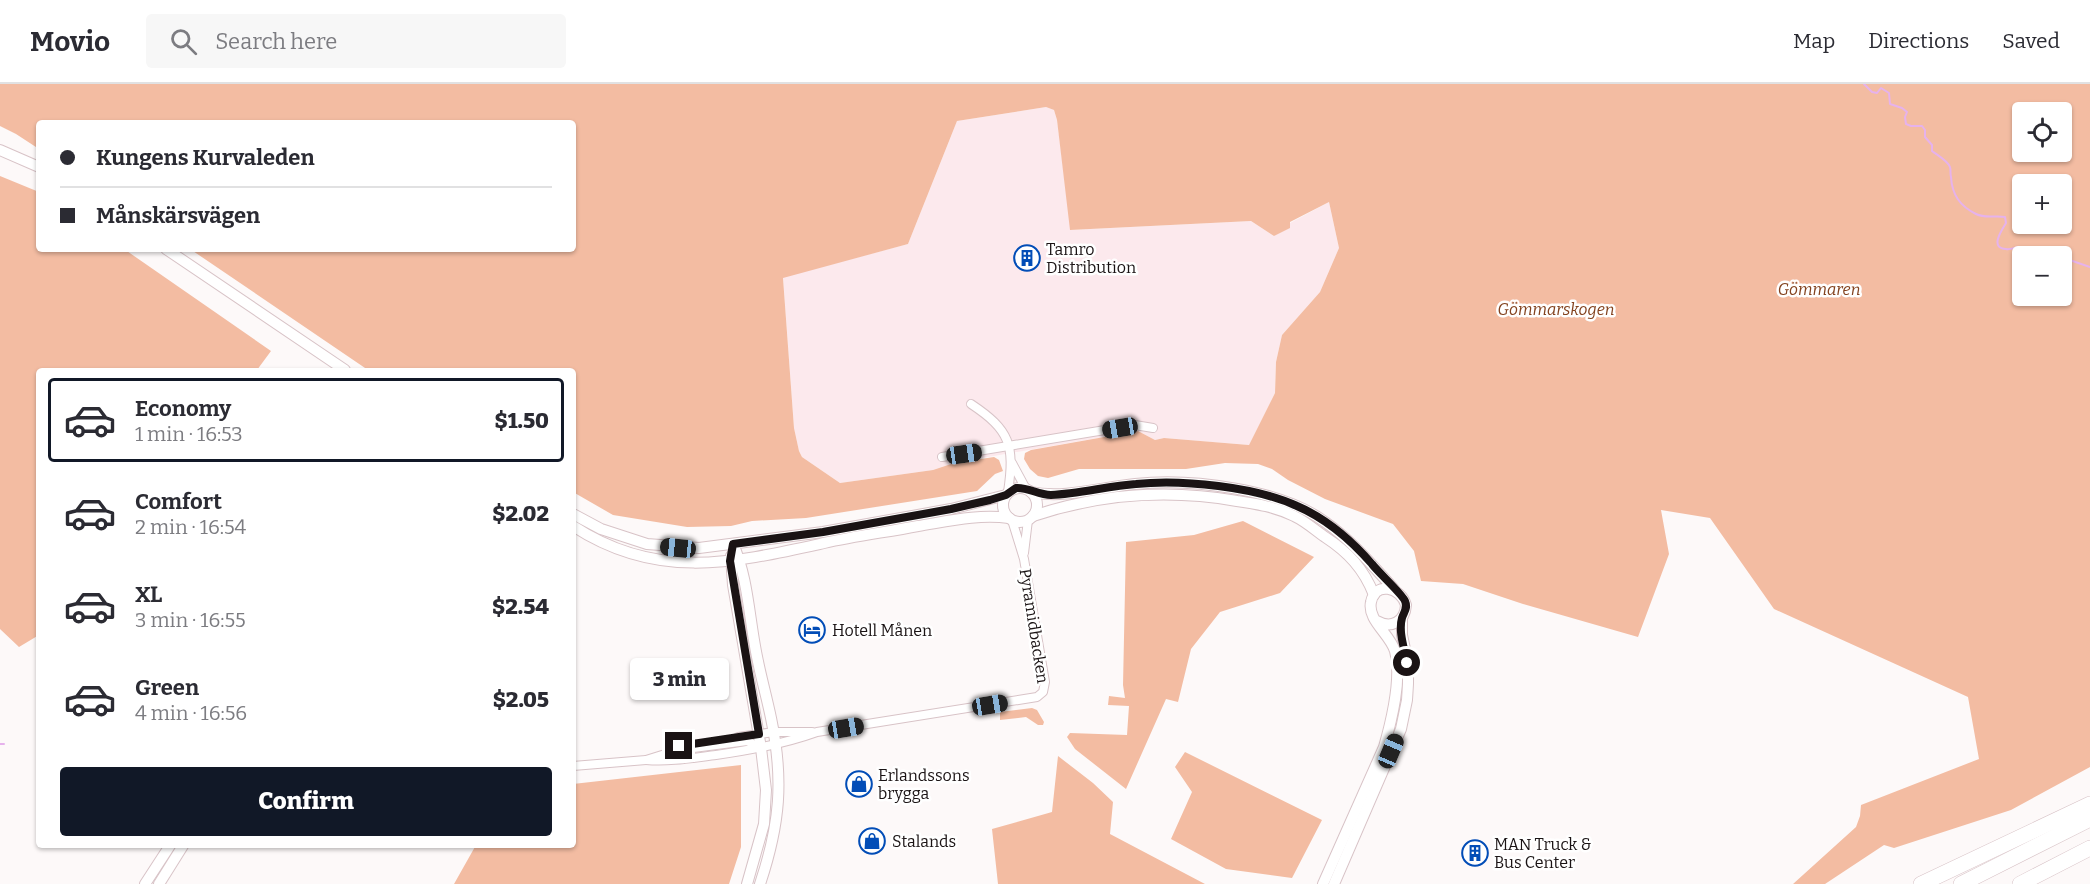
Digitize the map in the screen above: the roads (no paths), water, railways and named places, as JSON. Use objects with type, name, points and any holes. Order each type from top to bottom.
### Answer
[{"type":"highway","points":[[1922,884],[2090,804]]},
{"type":"highway","points":[[1961,884],[2090,819]]},
{"type":"highway","points":[[2020,884],[2090,848]]},
{"type":"highway","points":[[2038,884],[2090,856]]},
{"type":"street","points":[[0,150],[36,166]]},
{"type":"street","points":[[170,252],[342,368]]},
{"type":"street","points":[[971,404],[992,418],[1003,429],[1012,462],[1036,500],[1037,505],[1030,518]]},
{"type":"street","points":[[942,457],[1009,448],[1135,425],[1153,428]]},
{"type":"street","points":[[1010,519],[1003,507],[1012,462]]},
{"type":"street","points":[[576,516],[601,529],[647,544],[699,548],[832,531],[951,509],[1007,493],[1016,488],[1050,495],[1138,483],[1183,484],[1228,488],[1270,496],[1298,506],[1323,521],[1364,555],[1404,598],[1406,605],[1402,618],[1402,635],[1408,684],[1401,729],[1334,884]]},
{"type":"street","points":[[576,528],[613,547],[650,558],[697,564],[735,561],[823,543],[982,516],[1017,522],[1062,506],[1136,495],[1179,494],[1225,498],[1267,506],[1296,517],[1355,560],[1368,580],[1374,595],[1370,610],[1389,637],[1395,650],[1395,694],[1391,724],[1384,747],[1323,884]]},
{"type":"street","name":"Pyramidbacken","points":[[1024,559],[1030,518]]},
{"type":"street","name":"Pyramidbacken","points":[[817,732],[1033,699],[1043,692],[1045,682],[1024,559],[1010,519]]},
{"type":"street","points":[[733,544],[766,790],[766,806],[760,842],[747,884]]},
{"type":"street","points":[[735,561],[776,745],[780,797],[778,817],[760,884]]},
{"type":"street","points":[[1374,595],[1382,590],[1394,589]]},
{"type":"street","points":[[1377,621],[1387,625],[1398,622],[1402,618]]},
{"type":"street","points":[[645,760],[679,746],[774,732],[817,732]]},
{"type":"street","points":[[576,766],[676,760],[761,748],[817,732]]},
{"type":"street","points":[[145,884],[168,848]]},
{"type":"street","points":[[159,884],[182,848]]},
{"type":"waterway","points":[[1864,84],[1872,92],[1877,93],[1881,88],[1889,93],[1890,104],[1907,112],[1906,124],[1922,126],[1925,130],[1925,137],[1932,145],[1932,151],[1949,165],[1953,189],[1961,204],[1980,215],[2005,217],[2006,223],[1997,242],[2001,248],[2012,248]]},
{"type":"waterway","points":[[2072,261],[2090,267]]},
{"type":"place","name":"Tamro Distribution","points":[[1027,258]]},
{"type":"place","name":"Hotell Månen","points":[[812,630]]},
{"type":"place","name":"Erlandssons brygga","points":[[859,784]]},
{"type":"place","name":"Stalands","points":[[872,841]]},
{"type":"place","name":"MAN Truck & Bus Center","points":[[1475,853]]},
{"type":"park label","name":"Gömmaren","points":[[1819,289]]},
{"type":"park label","name":"Gömmarskogen","points":[[1556,309]]}]
